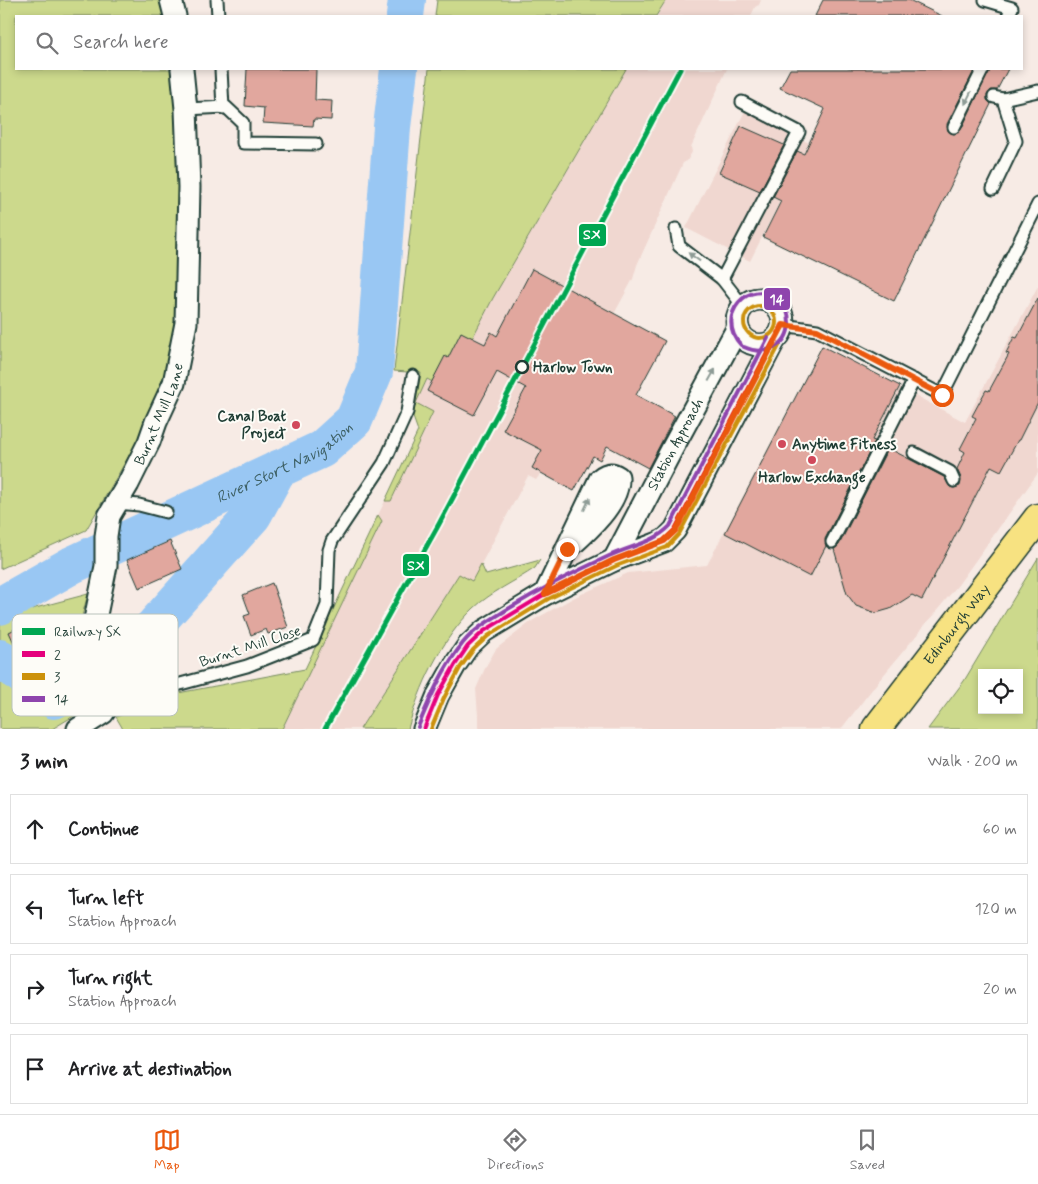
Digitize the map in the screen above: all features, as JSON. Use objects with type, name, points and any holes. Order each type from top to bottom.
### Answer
[{"type":"highway","name":"Edinburgh Way","points":[[876,729],[1038,518]]},
{"type":"street","points":[[171,0],[176,15]]},
{"type":"street","name":"Burnt Mill Lane","points":[[93,614],[106,566],[106,536],[113,509],[149,442],[174,383],[186,323],[189,186],[186,109],[182,70]]},
{"type":"street","points":[[424,729],[438,695],[455,665],[468,646],[484,631],[545,594],[614,560],[664,541],[676,530],[778,333],[780,311],[770,301],[755,299],[743,306]]},
{"type":"street","name":"Station Approach","points":[[614,560],[737,329],[736,321],[743,306]]},
{"type":"street","points":[[737,329],[740,335],[752,344],[760,346],[778,333]]},
{"type":"street","points":[[545,594],[567,549]]},
{"type":"street","points":[[78,729],[98,716]]},
{"type":"lane","points":[[217,0],[218,15]]},
{"type":"lane","points":[[985,0],[1012,8],[1008,15]]},
{"type":"lane","points":[[221,70],[223,108]]},
{"type":"lane","points":[[954,127],[982,70]]},
{"type":"lane","points":[[993,189],[1016,141],[998,98],[1038,91]]},
{"type":"lane","points":[[722,279],[799,132],[742,102]]},
{"type":"lane","points":[[186,109],[226,107],[243,122],[243,143],[316,144]]},
{"type":"lane","points":[[778,333],[817,330],[942,395],[1038,204]]},
{"type":"lane","points":[[676,229],[679,246],[722,279],[743,306]]},
{"type":"lane","name":"Burnt Mill Close","points":[[178,685],[247,666],[313,640],[327,605],[332,541],[384,463],[407,412],[413,376]]},
{"type":"lane","points":[[832,542],[914,380]]},
{"type":"lane","points":[[914,452],[950,472],[954,482]]},
{"type":"lane","points":[[113,509],[151,507],[166,512]]},
{"type":"shaded area","points":[[666,0],[761,0],[751,15],[658,15]]},
{"type":"shaded area","points":[[625,70],[727,70],[691,147],[692,152],[687,161],[683,163],[637,265],[633,279],[614,314],[665,341],[656,357],[649,354],[636,380],[643,383],[600,460],[592,457],[574,491],[541,473],[536,480],[528,476],[472,581],[459,574],[360,729],[282,729],[381,521],[378,515],[385,501],[391,501],[433,413],[416,403],[427,379],[446,388],[493,298]]},
{"type":"shaded area","points":[[745,111],[809,143],[750,261],[686,228]]},
{"type":"shaded area","points":[[1038,286],[1038,473],[958,585],[841,729],[479,729],[476,689],[486,666],[496,649],[532,621],[573,598],[628,573],[707,565],[822,346],[965,422]]},
{"type":"green space","points":[[0,0],[165,0],[168,15],[15,15],[15,70],[176,70],[182,285],[172,356],[141,435],[86,530],[0,569]]},
{"type":"green space","points":[[437,0],[666,0],[657,15],[435,15]]},
{"type":"green space","points":[[429,70],[625,70],[493,298],[446,389],[427,379],[416,403],[433,412],[391,501],[385,501],[418,431],[413,417],[421,373],[394,371]]},
{"type":"green space","points":[[378,515],[382,521],[282,729],[123,729],[116,717],[178,716],[178,693],[305,669]]},
{"type":"green space","points":[[1038,558],[1038,729],[928,729],[964,681]]},
{"type":"green space","points":[[540,560],[535,568],[481,602],[462,620],[442,648],[425,680],[408,729],[360,729],[459,574],[472,581],[481,564],[486,575]]},
{"type":"green space","points":[[88,594],[83,614],[19,614]]},
{"type":"green space","points":[[12,617],[12,716],[74,716],[52,729],[0,729],[0,623]]},
{"type":"water","points":[[216,492],[220,500],[129,542],[127,535]]},
{"type":"building","points":[[823,0],[909,0],[940,15],[816,15]]},
{"type":"building","points":[[247,70],[316,70],[315,100],[332,101],[331,120],[314,119],[313,126],[263,123],[264,108],[245,106]]},
{"type":"building","points":[[789,70],[974,70],[947,124],[948,131],[954,134],[961,130],[990,70],[1007,70],[997,90],[991,90],[987,95],[987,100],[991,104],[894,301],[763,237],[781,201],[773,197],[797,151],[804,154],[825,109],[780,88]]},
{"type":"building","points":[[741,126],[784,145],[760,191],[719,173]]},
{"type":"building","points":[[532,269],[665,341],[636,395],[675,416],[648,468],[607,446],[600,460],[593,456],[574,491],[532,468],[542,450],[503,430],[526,388],[497,372],[474,415],[427,391],[445,356],[448,358],[461,332],[485,344],[491,332],[497,336]]},
{"type":"building","points":[[1038,298],[1038,402],[1001,471],[991,466],[922,600],[912,595],[890,609],[876,613],[856,606],[847,594],[834,549],[839,545],[888,448],[944,477],[950,487],[960,486],[961,478],[957,469],[965,452],[960,449],[976,418],[972,416],[986,390],[989,391],[1009,354],[1006,353],[1014,337],[1017,338]]},
{"type":"building","name":"Harlow Exchange","points":[[822,346],[900,386],[872,440],[875,441],[825,539],[826,546],[810,577],[725,533]]},
{"type":"building","points":[[170,541],[182,569],[139,588],[127,560]]},
{"type":"building","points":[[272,583],[288,627],[268,634],[266,629],[251,635],[244,616],[250,614],[243,595]]},
{"type":"waterway","name":"River Stort Navigation","points":[[405,15],[407,0]]},
{"type":"waterway","name":"River Stort Navigation","points":[[0,606],[72,565],[322,449],[354,420],[374,372],[392,127],[399,70]]},
{"type":"waterway","points":[[165,614],[253,515],[278,469]]},
{"type":"waterway","points":[[0,658],[12,667]]},
{"type":"rail line","name":"SX","points":[[325,729],[439,524],[679,70]]},
{"type":"transit line","name":"14","points":[[741,345],[734,334],[731,323],[733,312],[739,303],[747,296],[757,293],[768,294],[779,300],[785,307],[789,323],[788,332],[784,339],[774,348],[767,350],[759,351],[744,347]]},
{"type":"transit line","name":"3","points":[[760,306],[772,310],[776,322],[772,334],[760,338],[748,334],[744,322],[748,310],[760,306]]},
{"type":"transit line","name":"14","points":[[418,727],[432,694],[449,663],[463,643],[478,628],[545,588],[609,556],[649,540],[664,532],[670,526],[768,338]]},
{"type":"transit line","name":"2","points":[[424,729],[438,695],[455,665],[468,646],[484,631],[545,594],[614,560],[664,541],[675,530],[774,341]]},
{"type":"transit line","name":"3","points":[[431,729],[444,698],[460,668],[473,650],[488,636],[548,599],[616,566],[667,547],[679,534],[780,344]]},
{"type":"place","name":"Harlow Town","points":[[522,367]]},
{"type":"place","name":"Canal Boat Project","points":[[296,425]]},
{"type":"place","name":"Anytime Fitness","points":[[782,444]]},
{"type":"place","name":"Harlow Exchange","points":[[812,460]]},
{"type":"route","points":[[567,549],[545,594],[614,560],[664,541],[676,530],[783,325],[817,330],[942,395]]}]
